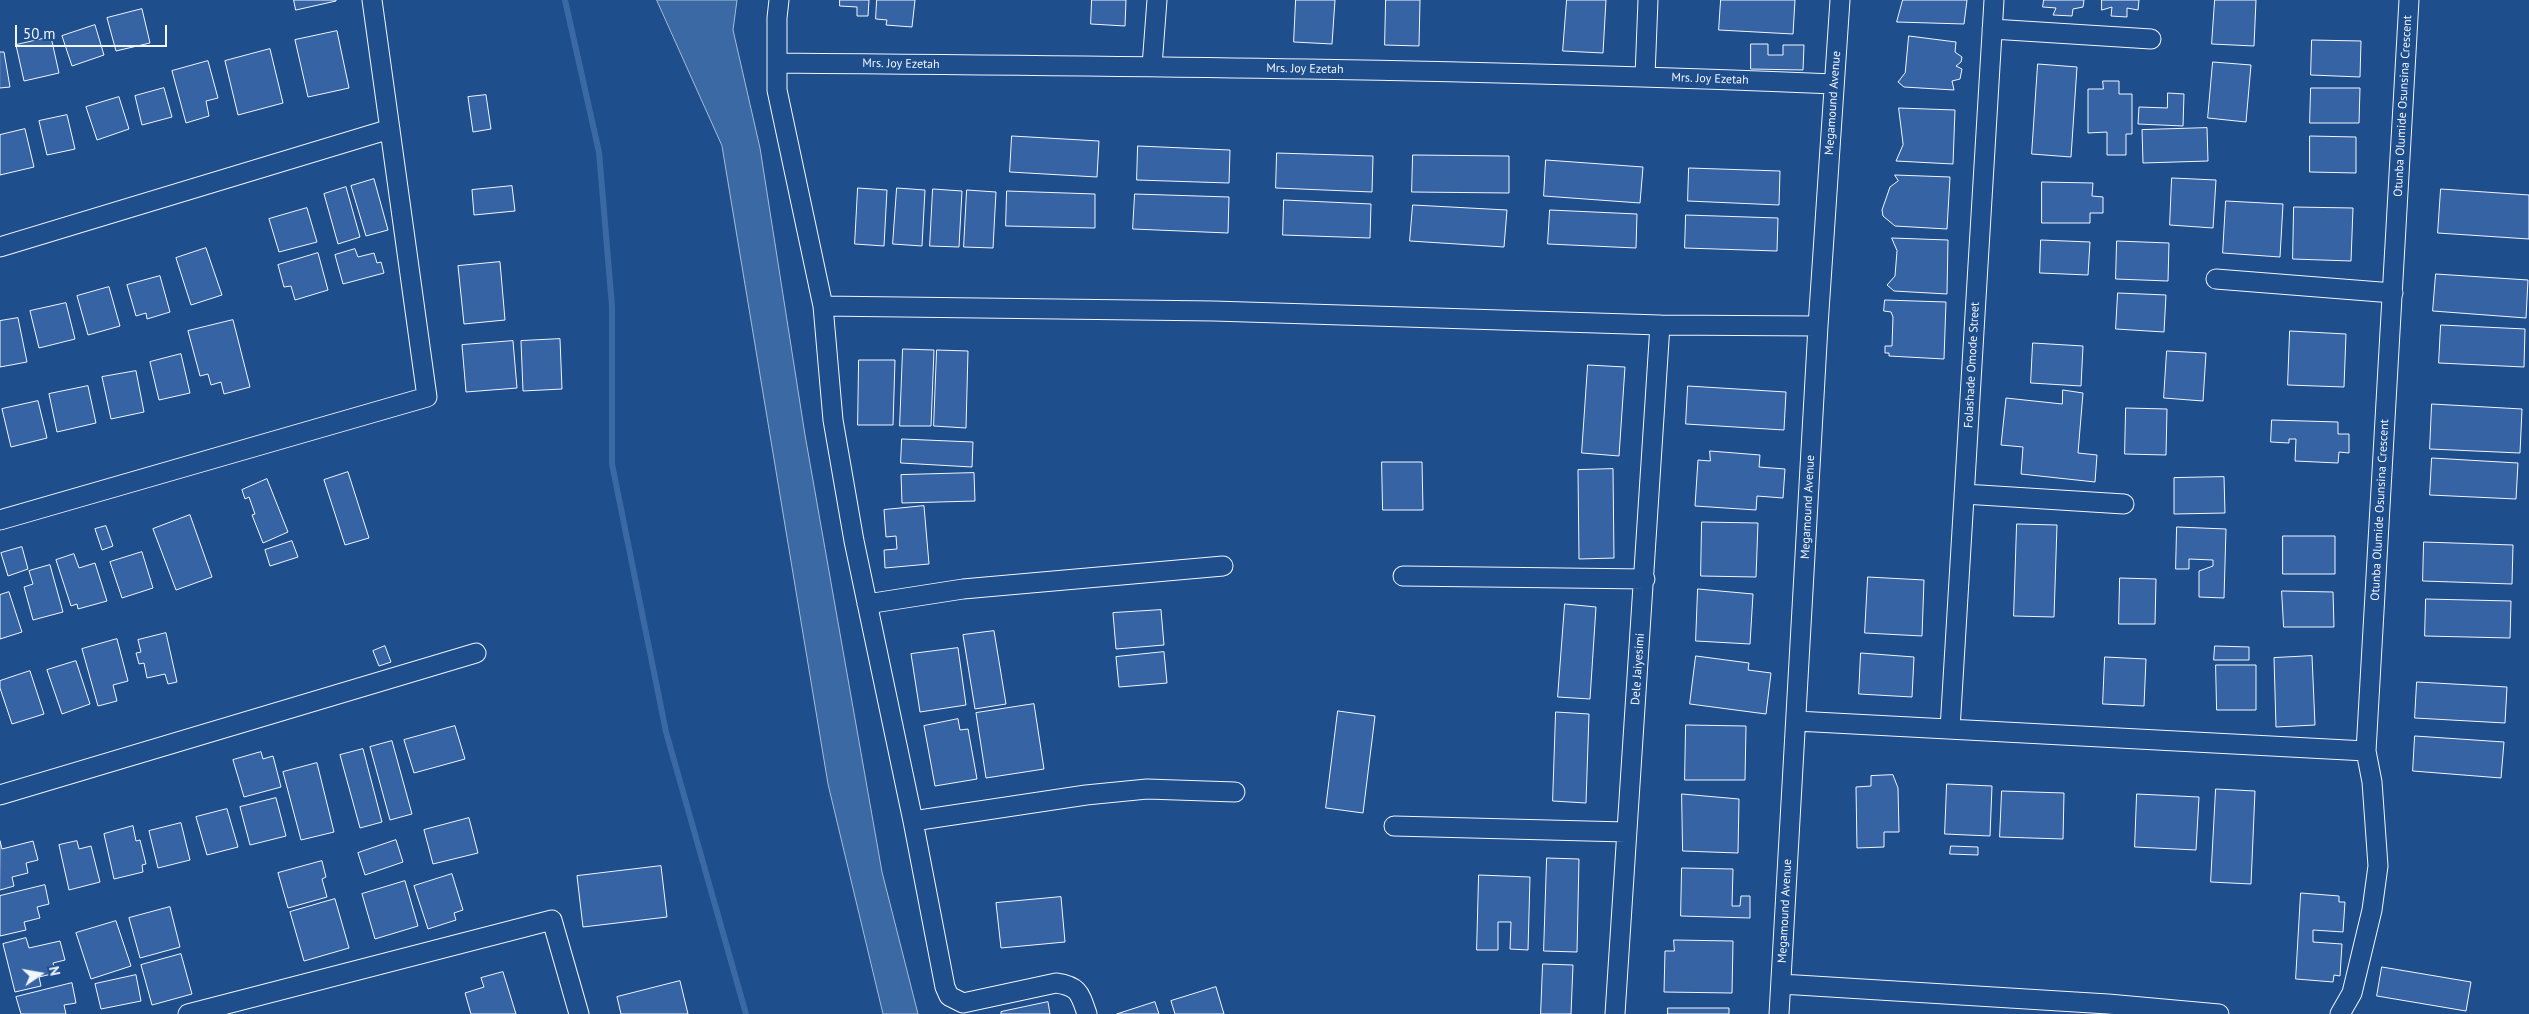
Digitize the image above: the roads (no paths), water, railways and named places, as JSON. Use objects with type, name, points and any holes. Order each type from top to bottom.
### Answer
[{"type":"street","points":[[0,520],[427,397],[372,0]]},
{"type":"street","points":[[779,0],[777,90],[823,306],[833,420],[867,604],[913,821],[945,987],[949,996],[963,1003],[1056,983],[1066,984],[1080,993],[1087,1014]]},
{"type":"street","points":[[1152,66],[1156,0]]},
{"type":"street","points":[[1645,76],[1648,0]]},
{"type":"street","name":"Megamound Avenue","points":[[1779,1014],[1818,326],[1840,0]]},
{"type":"street","name":"Folashade Omode Street","points":[[1950,729],[1994,0]]},
{"type":"street","name":"Otunba Olumide Osunsina Crescent","points":[[2340,1014],[2352,993],[2372,910],[2378,866],[2372,782],[2366,751],[2409,0]]},
{"type":"street","points":[[1992,29],[2150,39]]},
{"type":"street","name":"Mrs. Joy Ezetah","points":[[777,62],[1152,66],[1645,76],[1834,84]]},
{"type":"street","points":[[0,247],[390,129]]},
{"type":"street","points":[[2216,279],[2393,293]]},
{"type":"street","points":[[823,306],[1214,311],[1660,325],[1818,326]]},
{"type":"street","name":"Dele Jaiyesimi","points":[[1614,1014],[1645,579],[1660,325]]},
{"type":"street","points":[[1964,494],[2124,504]]},
{"type":"street","points":[[867,604],[963,589],[1223,566]]},
{"type":"street","points":[[1403,576],[1645,579]]},
{"type":"street","points":[[0,795],[476,653]]},
{"type":"street","points":[[1796,721],[2366,751]]},
{"type":"street","points":[[913,821],[1086,795],[1147,789],[1235,792]]},
{"type":"street","points":[[1394,826],[1626,832]]},
{"type":"street","points":[[188,1014],[552,920],[579,1014]]},
{"type":"street","points":[[1780,984],[2108,1004],[2219,1014]]},
{"type":"water","points":[[657,0],[737,0],[733,30],[760,148],[805,435],[882,872],[918,1014],[883,1014],[828,784],[722,146]]},
{"type":"waterway","points":[[565,0],[599,152],[612,306],[612,464],[666,732],[746,1014]]}]
